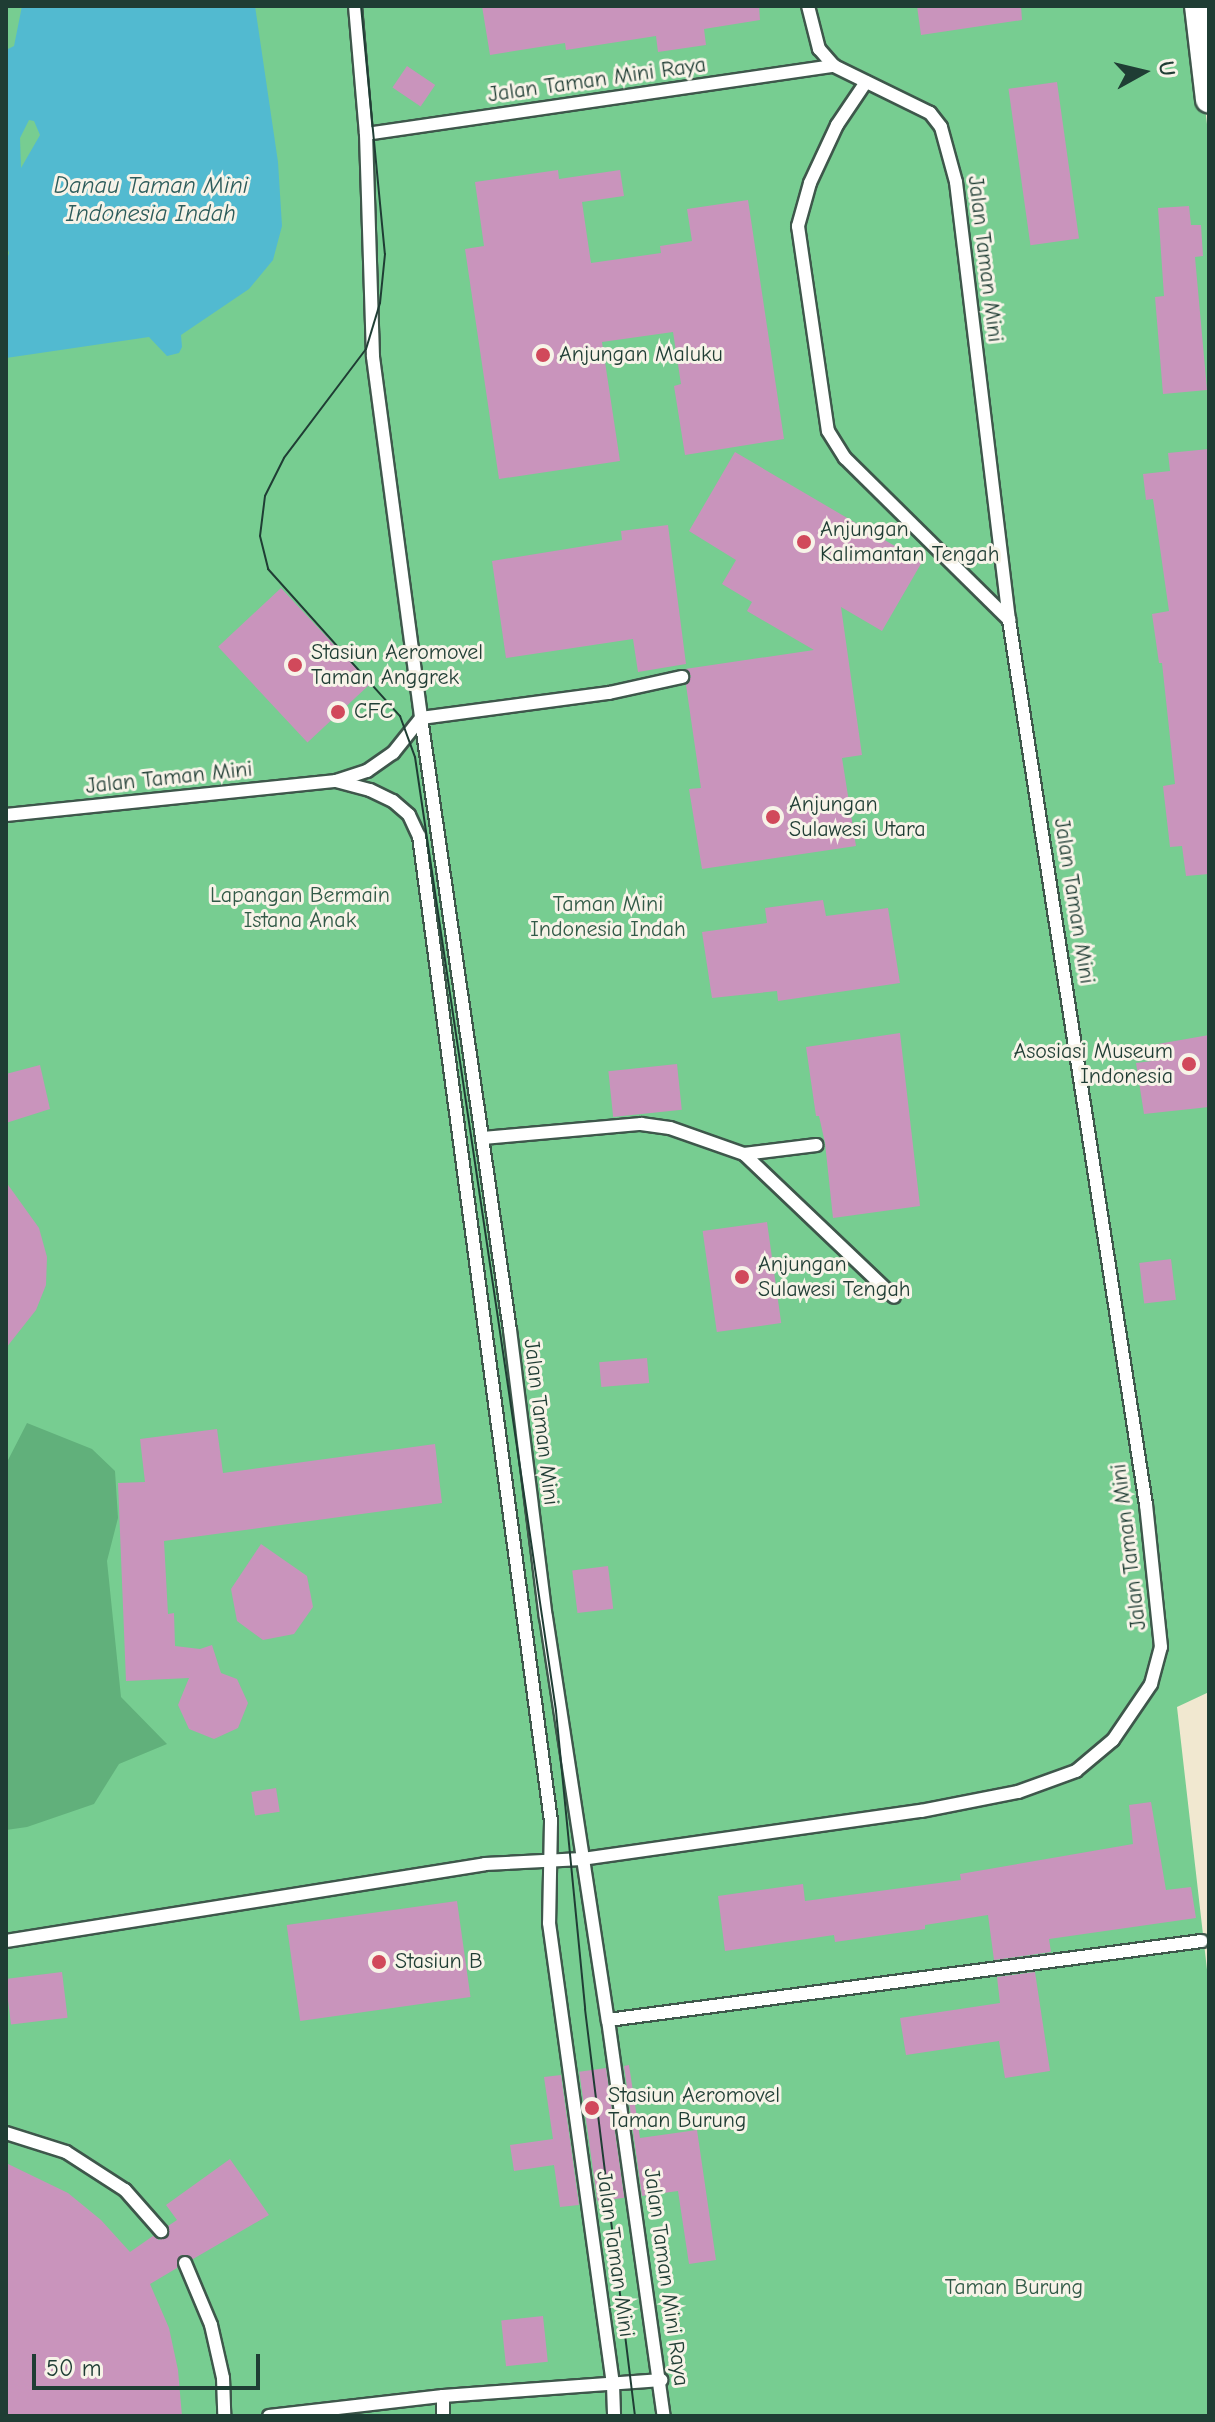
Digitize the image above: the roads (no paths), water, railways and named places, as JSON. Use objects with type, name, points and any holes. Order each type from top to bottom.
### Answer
[{"type":"street","points":[[1198,6],[1209,99]]},
{"type":"lane","name":"Jalan Taman Mini","points":[[355,6],[366,134],[373,357],[582,1859],[921,1811],[1018,1792],[1076,1771],[1113,1740],[1151,1684],[1161,1647],[1146,1505],[1009,620],[956,182],[941,127],[930,113],[834,66]]},
{"type":"lane","points":[[808,6],[819,49],[834,66]]},
{"type":"lane","name":"Jalan Taman Mini Raya","points":[[366,134],[834,66]]},
{"type":"lane","points":[[866,82],[837,125],[817,169],[798,226],[828,431],[845,458],[1009,620]]},
{"type":"lane","points":[[421,718],[609,693],[682,677]]},
{"type":"lane","name":"Jalan Taman Mini","points":[[6,815],[336,781],[367,771],[393,753],[421,718]]},
{"type":"lane","name":"Jalan Taman Mini","points":[[336,781],[370,790],[393,801],[409,815],[419,836],[551,1822],[549,1923],[613,2385],[614,2416]]},
{"type":"lane","points":[[483,1138],[641,1124],[670,1128],[744,1154],[894,1297]]},
{"type":"lane","points":[[744,1154],[816,1145]]},
{"type":"lane","name":"Jalan Taman Mini Raya","points":[[582,1859],[664,2416]]},
{"type":"lane","points":[[6,1941],[485,1864],[582,1859]]},
{"type":"lane","points":[[608,2020],[1202,1941]]},
{"type":"lane","points":[[6,2133],[66,2152],[125,2190],[161,2231]]},
{"type":"lane","points":[[185,2263],[211,2325],[223,2378],[224,2416]]},
{"type":"lane","points":[[269,2416],[443,2396],[661,2380]]},
{"type":"lane","points":[[443,2396],[443,2416]]},
{"type":"water","name":"Danau Taman Mini Indonesia Indah","points":[[22,6],[255,6],[278,162],[282,226],[273,260],[249,289],[181,335],[179,353],[167,356],[149,337],[6,358],[6,262],[9,253],[6,243],[6,50],[14,46]],"holes":[[[29,120],[34,121],[40,135],[21,168],[20,138]]]},
{"type":"tram line","points":[[361,6],[385,254],[380,303],[366,349],[284,458],[265,496],[260,536],[268,569],[400,716],[415,757],[556,1711],[585,2009],[635,2416]]},
{"type":"place","name":"Anjungan Maluku","points":[[543,355]]},
{"type":"place","name":"Anjungan Kalimantan Tengah","points":[[804,542]]},
{"type":"place","name":"Stasiun Aeromovel Taman Anggrek","points":[[295,665]]},
{"type":"place","name":"CFC","points":[[338,712]]},
{"type":"place","name":"Anjungan Sulawesi Utara","points":[[773,817]]},
{"type":"place","name":"Asosiasi Museum Indonesia","points":[[1189,1064]]},
{"type":"place","name":"Anjungan Sulawesi Tengah","points":[[742,1277]]},
{"type":"place","name":"Stasiun B","points":[[379,1962]]},
{"type":"place","name":"Stasiun Aeromovel Taman Burung","points":[[592,2108]]},
{"type":"park label","name":"Lapangan Bermain Istana Anak","points":[[300,908]]},
{"type":"park label","name":"Taman Mini Indonesia Indah","points":[[608,916]]},
{"type":"park label","name":"Taman Burung","points":[[1014,2288]]}]
